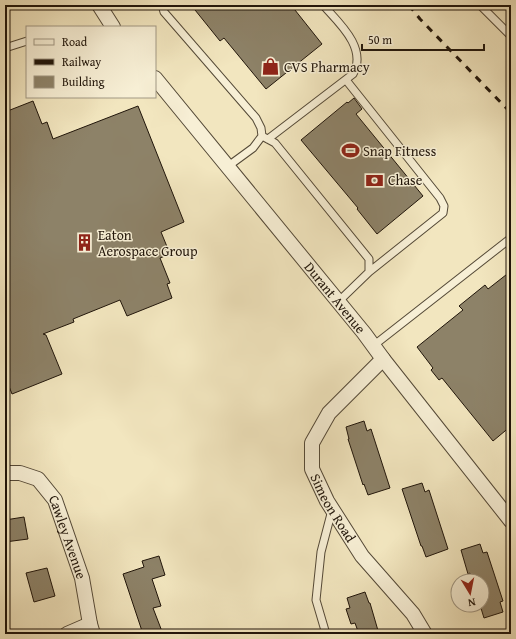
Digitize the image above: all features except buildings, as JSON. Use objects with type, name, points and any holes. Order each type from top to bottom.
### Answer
[{"type":"street","points":[[99,5],[112,26]]},
{"type":"street","name":"Durant Avenue","points":[[156,79],[338,302],[511,521]]},
{"type":"street","name":"Simeon Road","points":[[383,359],[329,413],[312,443],[312,469],[332,510],[362,556],[413,614],[425,634]]},
{"type":"street","name":"Cawley Avenue","points":[[5,472],[20,473],[38,479],[55,500],[82,578],[91,629]]},
{"type":"street","points":[[67,634],[91,629]]},
{"type":"lane","points":[[162,5],[164,12],[256,118],[265,138],[275,143],[357,242],[369,259],[369,272]]},
{"type":"lane","points":[[228,167],[265,138],[346,80],[357,68],[358,58],[354,44],[343,27],[323,5]]},
{"type":"lane","points":[[480,5],[511,36]]},
{"type":"lane","points":[[5,48],[26,41]]},
{"type":"lane","points":[[338,302],[369,272],[443,213],[444,206],[440,198],[346,80]]},
{"type":"lane","points":[[373,346],[511,238]]},
{"type":"lane","points":[[326,634],[316,600],[321,552],[332,510]]},
{"type":"railway","points":[[409,5],[420,19],[511,113]]},
{"type":"place","name":"CVS Pharmacy","points":[[271,67]]},
{"type":"place","name":"Snap Fitness","points":[[350,151]]},
{"type":"place","name":"Chase","points":[[375,180]]},
{"type":"place","name":"Eaton Aerospace Group","points":[[85,243]]}]
